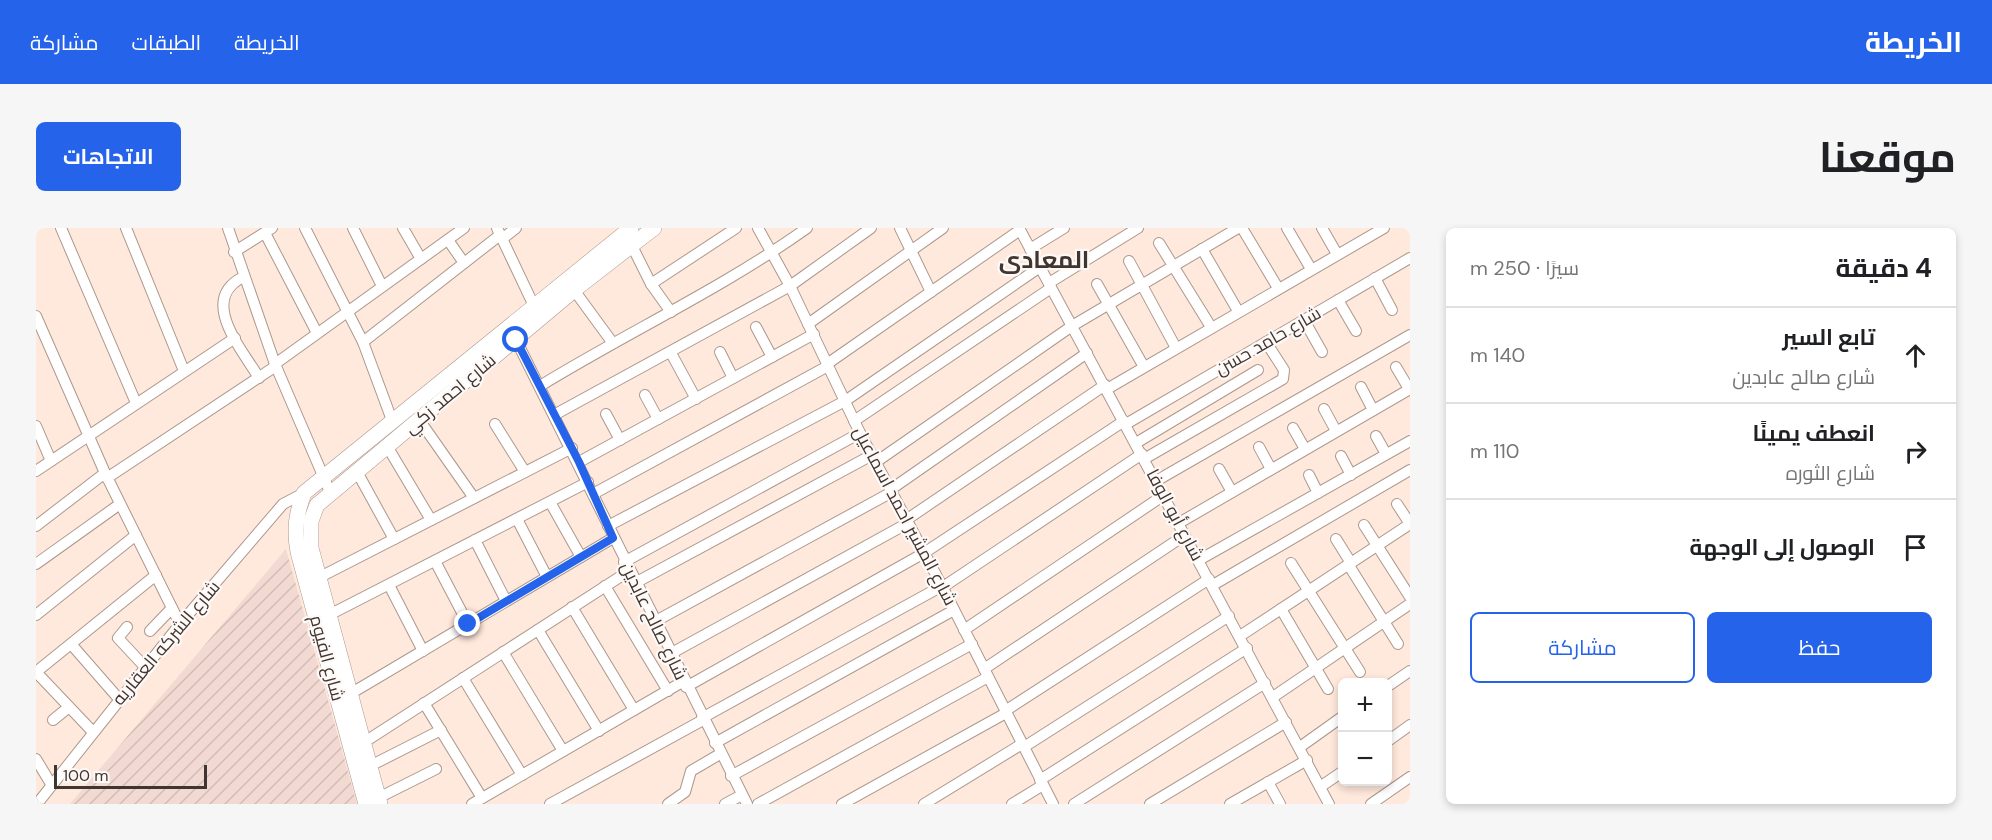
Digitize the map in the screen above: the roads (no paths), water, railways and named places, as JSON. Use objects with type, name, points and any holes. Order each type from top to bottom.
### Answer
[{"type":"street","points":[[61,228],[136,403]]},
{"type":"street","points":[[126,228],[184,371]]},
{"type":"street","points":[[228,228],[234,252],[275,365],[321,477],[330,492]]},
{"type":"street","points":[[305,228],[363,342],[393,423]]},
{"type":"street","points":[[353,228],[382,286]]},
{"type":"street","points":[[403,228],[421,259]]},
{"type":"street","points":[[363,342],[500,234],[516,228]]},
{"type":"street","name":"شارع احمد زكي","points":[[311,520],[317,505],[330,492],[420,421],[431,400],[534,306],[629,236],[654,228]]},
{"type":"street","points":[[651,284],[736,228]]},
{"type":"street","name":"شارع المشير احمد اسماعيل","points":[[758,228],[814,334],[860,433],[972,644],[1053,804]]},
{"type":"street","points":[[540,386],[612,342],[671,312],[772,252],[807,228]]},
{"type":"street","points":[[554,415],[790,286],[871,228]]},
{"type":"street","points":[[900,228],[932,292]]},
{"type":"street","points":[[808,324],[943,228]]},
{"type":"street","points":[[1030,249],[1064,228]]},
{"type":"street","points":[[854,421],[1050,285],[1138,228]]},
{"type":"street","points":[[635,583],[874,459],[1072,326],[1240,228],[1278,288]]},
{"type":"street","points":[[1287,228],[1311,269]]},
{"type":"street","points":[[1322,228],[1337,254]]},
{"type":"street","points":[[670,654],[907,521],[1106,387],[1337,254],[1370,231],[1384,228]]},
{"type":"street","points":[[593,494],[828,365],[1020,229]]},
{"type":"street","name":"شارع أبو الوفا","points":[[1020,229],[1329,804]]},
{"type":"street","points":[[234,252],[268,230],[317,333]]},
{"type":"street","points":[[36,526],[106,475],[259,378],[455,233],[464,263]]},
{"type":"street","points":[[500,234],[534,306]]},
{"type":"street","points":[[629,236],[651,284],[671,312]]},
{"type":"street","name":"شارع احمد زكي","points":[[297,510],[304,493],[321,477],[393,423],[431,400],[516,340],[574,290],[629,236]]},
{"type":"street","points":[[1159,243],[1211,327]]},
{"type":"street","points":[[1202,249],[1238,312]]},
{"type":"street","name":"شارع حامد حسن","points":[[477,801],[668,691],[685,684],[924,553],[1125,423],[1410,258]]},
{"type":"street","points":[[1129,261],[1176,348]]},
{"type":"street","points":[[608,526],[845,401],[1040,267]]},
{"type":"street","points":[[243,276],[229,286],[222,301],[224,317],[259,378]]},
{"type":"street","points":[[1375,278],[1392,310]]},
{"type":"street","points":[[1096,284],[1144,367]]},
{"type":"street","points":[[574,290],[612,342]]},
{"type":"street","points":[[1338,300],[1356,331]]},
{"type":"street","points":[[36,316],[106,475],[180,624]]},
{"type":"street","points":[[1304,320],[1322,352]]},
{"type":"street","points":[[756,327],[772,357]]},
{"type":"street","points":[[579,462],[814,334]]},
{"type":"street","points":[[1156,481],[1410,335]]},
{"type":"street","points":[[36,471],[235,338]]},
{"type":"street","name":"شارع صالح عابدين","points":[[516,340],[579,462],[626,566],[744,800]]},
{"type":"street","points":[[550,804],[942,587],[1143,457],[1283,379],[1284,370],[1266,342]]},
{"type":"street","points":[[720,352],[734,378]]},
{"type":"street","points":[[671,353],[696,399]]},
{"type":"street","points":[[654,622],[891,491],[1087,353]]},
{"type":"street","points":[[1179,523],[1409,389],[1396,367]]},
{"type":"street","points":[[1136,443],[1258,370]]},
{"type":"street","points":[[1361,387],[1373,410]]},
{"type":"street","points":[[645,395],[658,419]]},
{"type":"street","points":[[1324,409],[1336,431]]},
{"type":"street","points":[[606,414],[620,440]]},
{"type":"street","points":[[420,421],[474,498]]},
{"type":"street","points":[[495,424],[525,472]]},
{"type":"street","points":[[36,426],[51,461]]},
{"type":"street","points":[[1293,428],[1305,449]]},
{"type":"street","points":[[363,743],[605,586],[626,566],[860,433]]},
{"type":"street","points":[[1376,435],[1386,454]]},
{"type":"street","points":[[1199,560],[1410,441]]},
{"type":"street","points":[[387,446],[432,520]]},
{"type":"street","points":[[1259,447],[1271,469]]},
{"type":"street","points":[[320,577],[572,448]]},
{"type":"street","points":[[1341,456],[1351,475]]},
{"type":"street","points":[[1219,469],[1232,492]]},
{"type":"street","points":[[356,470],[394,539]]},
{"type":"street","points":[[842,804],[1006,712],[1211,582],[1410,470]]},
{"type":"street","points":[[1309,475],[1318,493]]},
{"type":"street","points":[[329,615],[588,482]]},
{"type":"street","name":"شارع الشركه العقاريه","points":[[37,804],[180,624],[283,504],[304,493]]},
{"type":"street","points":[[964,630],[1164,495]]},
{"type":"street","points":[[550,502],[581,557]]},
{"type":"street","points":[[36,564],[120,504]]},
{"type":"street","points":[[1240,636],[1410,524],[1397,504]]},
{"type":"street","name":"شارع الفيوم","points":[[297,510],[294,531],[298,552],[375,802]]},
{"type":"street","points":[[517,519],[547,577]]},
{"type":"street","name":"شارع الفيوم","points":[[311,520],[311,548],[369,766],[375,802]]},
{"type":"street","points":[[1364,525],[1410,597]]},
{"type":"street","points":[[36,615],[136,535]]},
{"type":"street","points":[[758,804],[986,673],[1185,535]]},
{"type":"street","points":[[350,694],[613,538]]},
{"type":"street","points":[[1336,539],[1398,644]]},
{"type":"street","points":[[475,540],[506,601]]},
{"type":"street","points":[[435,561],[468,624]]},
{"type":"street","points":[[1291,563],[1360,672]]},
{"type":"street","points":[[93,732],[36,672],[156,575]]},
{"type":"street","points":[[388,585],[423,651]]},
{"type":"street","points":[[605,586],[668,691]]},
{"type":"street","points":[[1273,697],[1410,604]]},
{"type":"street","points":[[572,607],[634,710]]},
{"type":"street","points":[[150,631],[172,608]]},
{"type":"street","points":[[1281,609],[1328,689]]},
{"type":"street","points":[[715,743],[954,610]]},
{"type":"street","points":[[924,804],[1229,616]]},
{"type":"street","points":[[127,627],[118,638],[145,667]]},
{"type":"street","points":[[537,630],[599,731]]},
{"type":"street","points":[[71,644],[119,699]]},
{"type":"street","points":[[731,776],[972,644]]},
{"type":"street","points":[[1012,804],[1247,648]]},
{"type":"street","points":[[504,652],[563,751]]},
{"type":"street","points":[[1392,683],[1410,671]]},
{"type":"street","points":[[463,678],[522,775]]},
{"type":"street","points":[[1074,804],[1265,683]]},
{"type":"street","points":[[424,703],[441,730],[477,801]]},
{"type":"street","points":[[53,720],[69,706]]},
{"type":"street","points":[[1300,747],[1338,720]]},
{"type":"street","points":[[1150,804],[1286,722]]},
{"type":"street","points":[[1392,738],[1410,725]]},
{"type":"street","points":[[369,766],[441,730]]},
{"type":"street","points":[[668,804],[684,800],[691,771],[720,754]]},
{"type":"street","points":[[36,759],[51,784]]},
{"type":"street","points":[[1230,804],[1307,760]]},
{"type":"street","points":[[375,802],[436,769]]},
{"type":"street","points":[[1320,788],[1338,775]]},
{"type":"street","points":[[1371,804],[1410,777]]},
{"type":"street","points":[[1268,782],[1280,804]]},
{"type":"street","points":[[725,804],[744,800]]},
{"type":"district","name":"المعادى","points":[[1044,260]]}]
